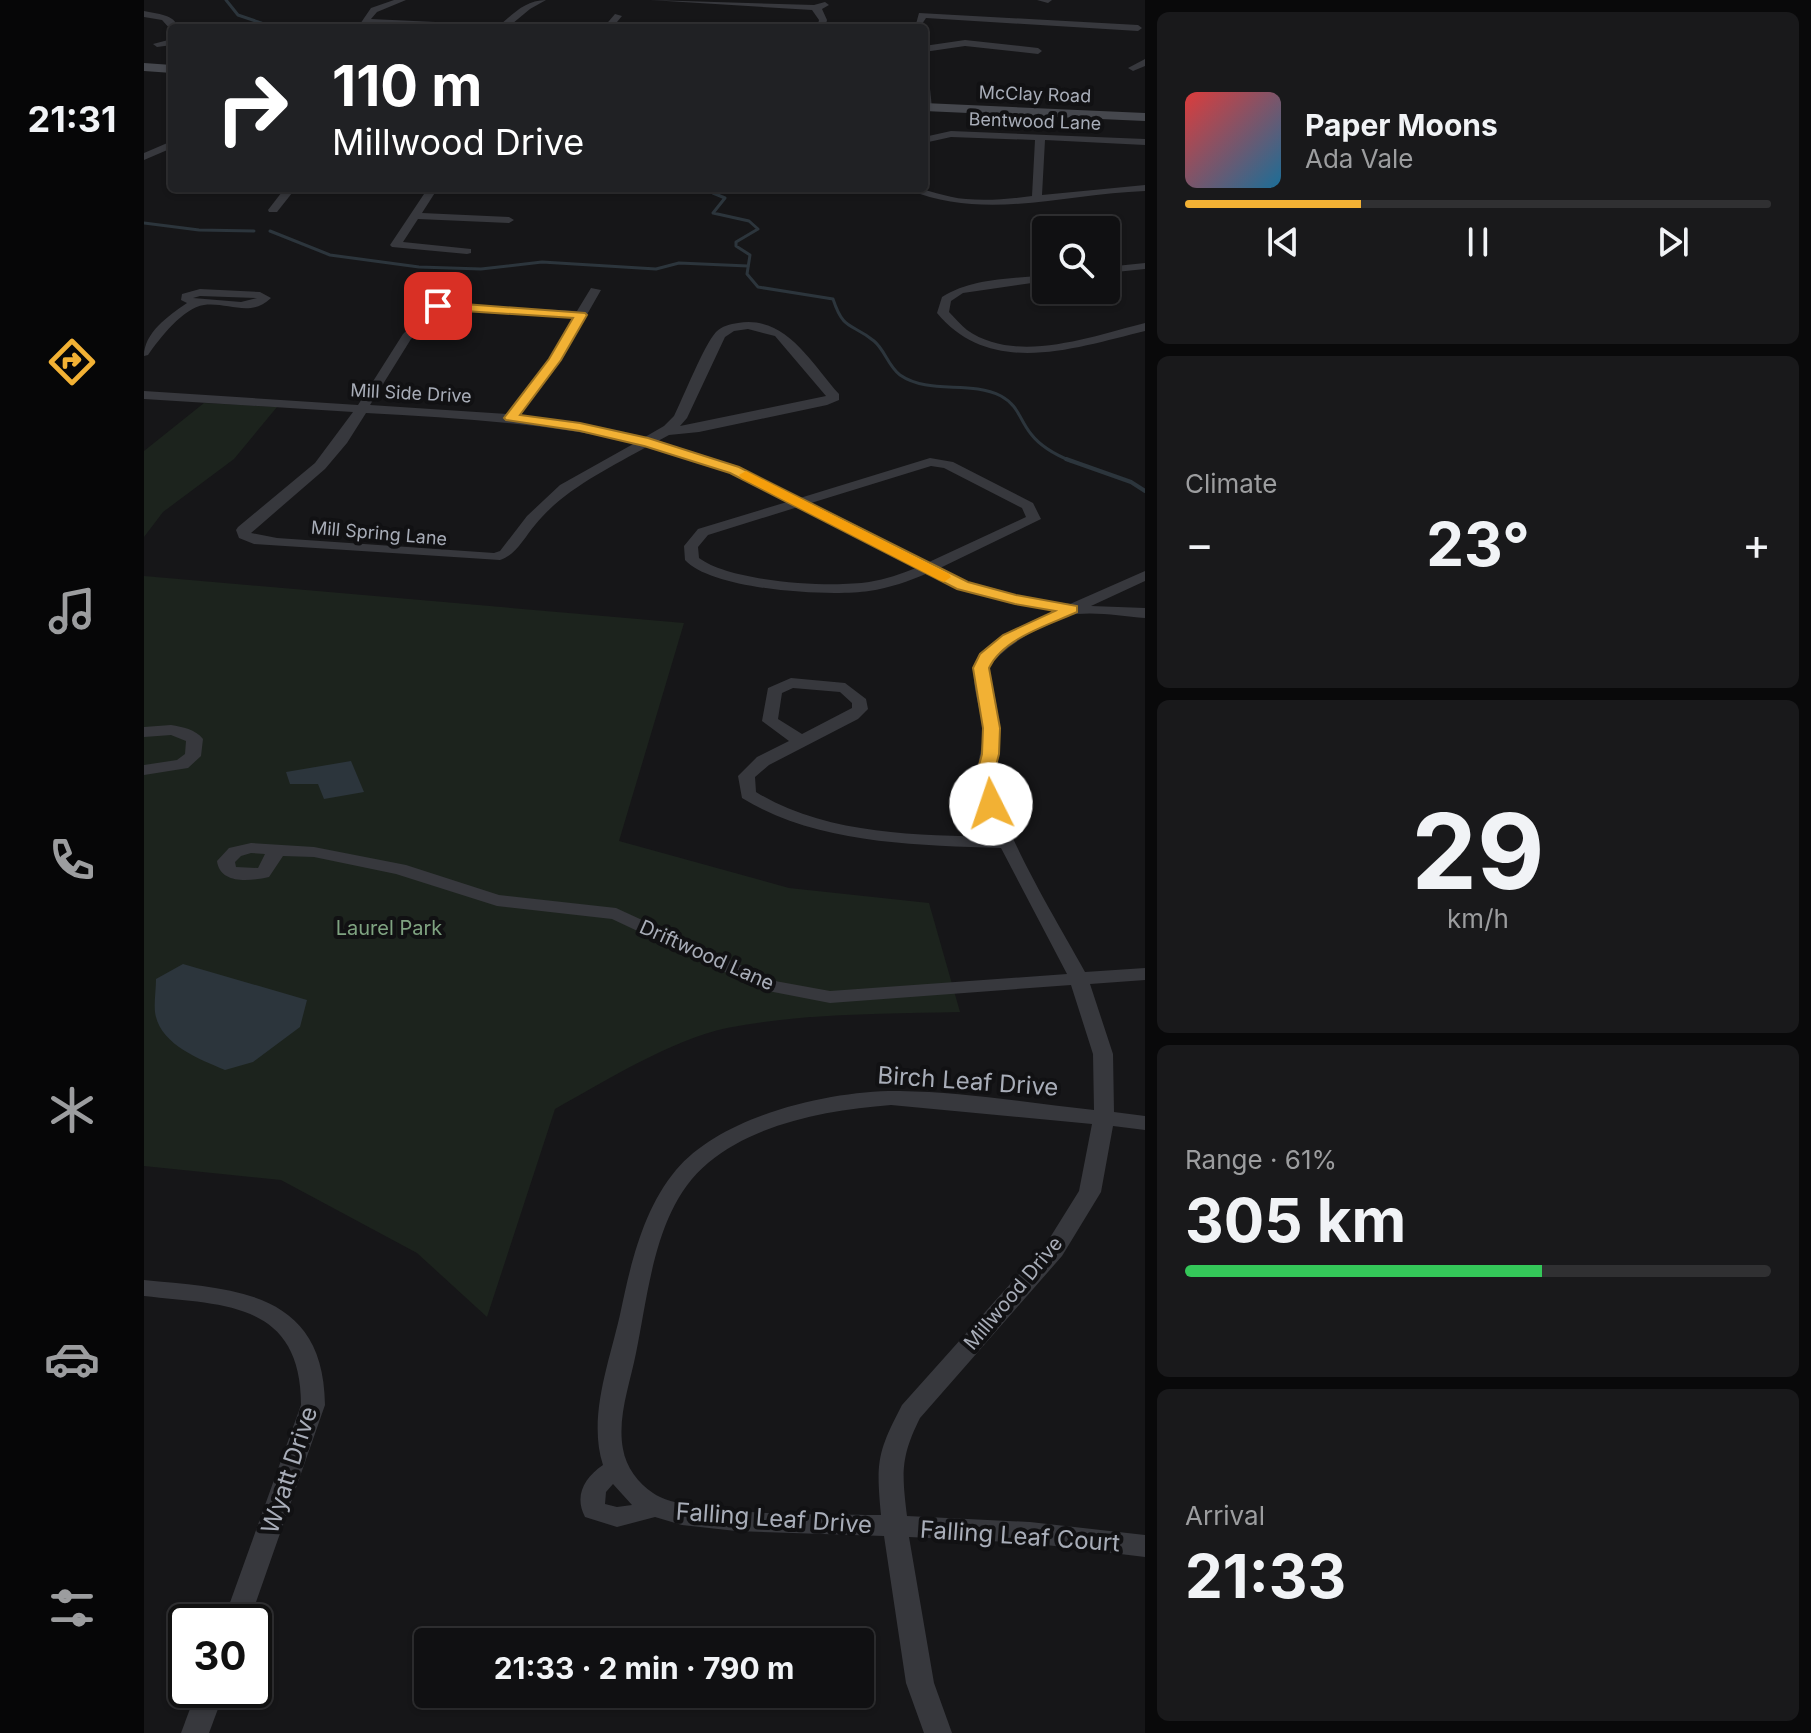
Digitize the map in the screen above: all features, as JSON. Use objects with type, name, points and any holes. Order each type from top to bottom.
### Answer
[{"type":"main road","points":[[144,67],[168,69]]},
{"type":"main road","name":"McClay Road","points":[[928,108],[1145,117]]},
{"type":"street","points":[[362,24],[374,10],[402,0]]},
{"type":"street","points":[[506,24],[541,0]]},
{"type":"street","points":[[654,0],[814,8],[825,5]]},
{"type":"street","points":[[1041,0],[1048,0]]},
{"type":"street","points":[[145,14],[164,5]]},
{"type":"street","points":[[814,8],[820,11],[822,24]]},
{"type":"street","points":[[145,14],[170,20],[172,24]]},
{"type":"street","points":[[611,24],[618,16]]},
{"type":"street","points":[[921,20],[946,16],[1143,29]]},
{"type":"street","points":[[157,44],[168,43]]},
{"type":"street","points":[[928,46],[965,43],[1038,51]]},
{"type":"street","points":[[1133,68],[1145,62]]},
{"type":"street","name":"Bentwood Lane","points":[[928,139],[951,134],[1145,142]]},
{"type":"street","points":[[1037,197],[1040,137]]},
{"type":"street","points":[[144,157],[168,146]]},
{"type":"street","points":[[923,192],[935,197],[981,202],[1145,188]]},
{"type":"street","points":[[273,210],[288,192]]},
{"type":"street","points":[[431,192],[396,245],[467,251]]},
{"type":"street","points":[[922,204],[935,197]]},
{"type":"street","points":[[416,216],[509,220]]},
{"type":"street","points":[[1120,269],[1145,266]]},
{"type":"street","points":[[1032,280],[959,291],[946,299],[943,313],[961,331],[976,339],[1022,348],[1060,348],[1145,327]]},
{"type":"street","points":[[511,418],[555,360],[595,290]]},
{"type":"street","points":[[144,352],[162,329],[197,302],[254,305],[265,298],[260,295],[210,292],[186,296],[187,300],[197,302]]},
{"type":"street","points":[[361,408],[406,341],[438,306],[581,315]]},
{"type":"street","points":[[648,442],[680,418],[720,335],[735,326],[756,325],[779,333],[834,397],[699,428],[665,431]]},
{"type":"street","name":"Mill Side Drive","points":[[144,395],[511,418],[580,427],[648,442],[735,470],[962,585],[1015,600],[1071,609],[1145,610]]},
{"type":"street","name":"Mill Spring Lane","points":[[361,408],[329,458],[260,514],[243,530],[244,535],[254,540],[495,557],[505,554],[532,519],[565,488],[648,442]]},
{"type":"street","points":[[930,462],[948,465],[1028,506],[1034,519],[899,580],[866,587],[813,587],[739,580],[707,571],[692,560],[691,546],[703,532],[800,501],[930,462]]},
{"type":"street","name":"Millwood Drive","points":[[938,1733],[920,1683],[895,1527],[889,1468],[898,1437],[911,1412],[933,1384],[1014,1299],[1054,1250],[1090,1192],[1104,1117],[1103,1054],[1079,979],[1007,843],[991,804],[985,777],[991,754],[991,728],[981,668],[986,657],[1009,638],[1145,575]]},
{"type":"street","points":[[1121,587],[1145,610]]},
{"type":"street","points":[[801,741],[770,721],[774,691],[791,683],[816,684],[845,688],[860,702],[860,709],[852,716],[763,761],[746,776],[748,794],[762,806],[851,831],[955,842],[1007,843]]},
{"type":"street","points":[[144,732],[169,730],[188,733],[195,739],[196,747],[193,756],[182,764],[144,770]]},
{"type":"street","name":"Driftwood Lane","points":[[276,850],[314,852],[400,869],[497,900],[616,914],[780,989],[830,997],[1145,974]]},
{"type":"street","name":"Birch Leaf Drive","points":[[615,1470],[607,1433],[642,1267],[661,1211],[684,1174],[719,1143],[761,1126],[831,1105],[894,1098],[1145,1123]]},
{"type":"street","name":"Wyatt Drive","points":[[144,1288],[247,1301],[272,1316],[306,1352],[315,1385],[313,1405],[242,1604]]},
{"type":"street","name":"Falling Leaf Drive","points":[[655,1506],[634,1516],[615,1518],[594,1510],[591,1495],[595,1484],[615,1470],[646,1502],[675,1513],[895,1527]]},
{"type":"street","name":"Falling Leaf Court","points":[[895,1527],[1087,1537],[1145,1546]]},
{"type":"street","points":[[195,1733],[204,1708]]},
{"type":"green space","points":[[204,403],[277,407],[234,459],[163,512],[144,537],[144,451]]},
{"type":"green space","name":"Laurel Park","points":[[144,576],[684,623],[619,841],[789,888],[929,903],[960,1012],[814,1017],[727,1028],[661,1052],[555,1109],[487,1317],[417,1253],[281,1180],[144,1166]]},
{"type":"shaded area","points":[[351,761],[364,792],[324,799],[318,784],[290,784],[286,772]]},
{"type":"shaded area","points":[[183,964],[307,1000],[300,1027],[253,1062],[225,1070],[192,1055],[164,1033],[155,1012],[156,979]]},
{"type":"waterway","points":[[226,0],[238,15],[264,24]]},
{"type":"waterway","points":[[714,192],[725,198],[713,213],[749,221],[758,229],[736,242],[736,246],[750,255],[747,274],[758,287],[833,299],[845,322],[874,341],[900,375],[924,384],[989,391],[1001,396],[1015,408],[1039,443],[1069,460]]},
{"type":"waterway","points":[[144,223],[199,230],[254,231]]},
{"type":"waterway","points":[[270,231],[330,255],[419,267],[481,269],[542,262],[656,269],[679,263],[748,266]]},
{"type":"waterway","points":[[1069,460],[1131,482],[1145,491]]},
{"type":"slow traffic","points":[[746,475],[944,577]]},
{"type":"route","points":[[438,306],[581,315],[555,360],[511,418],[580,427],[648,442],[735,470],[962,585],[1015,600],[1071,609],[1009,638],[986,657],[981,668],[991,728],[991,754],[985,777],[991,804]]}]
